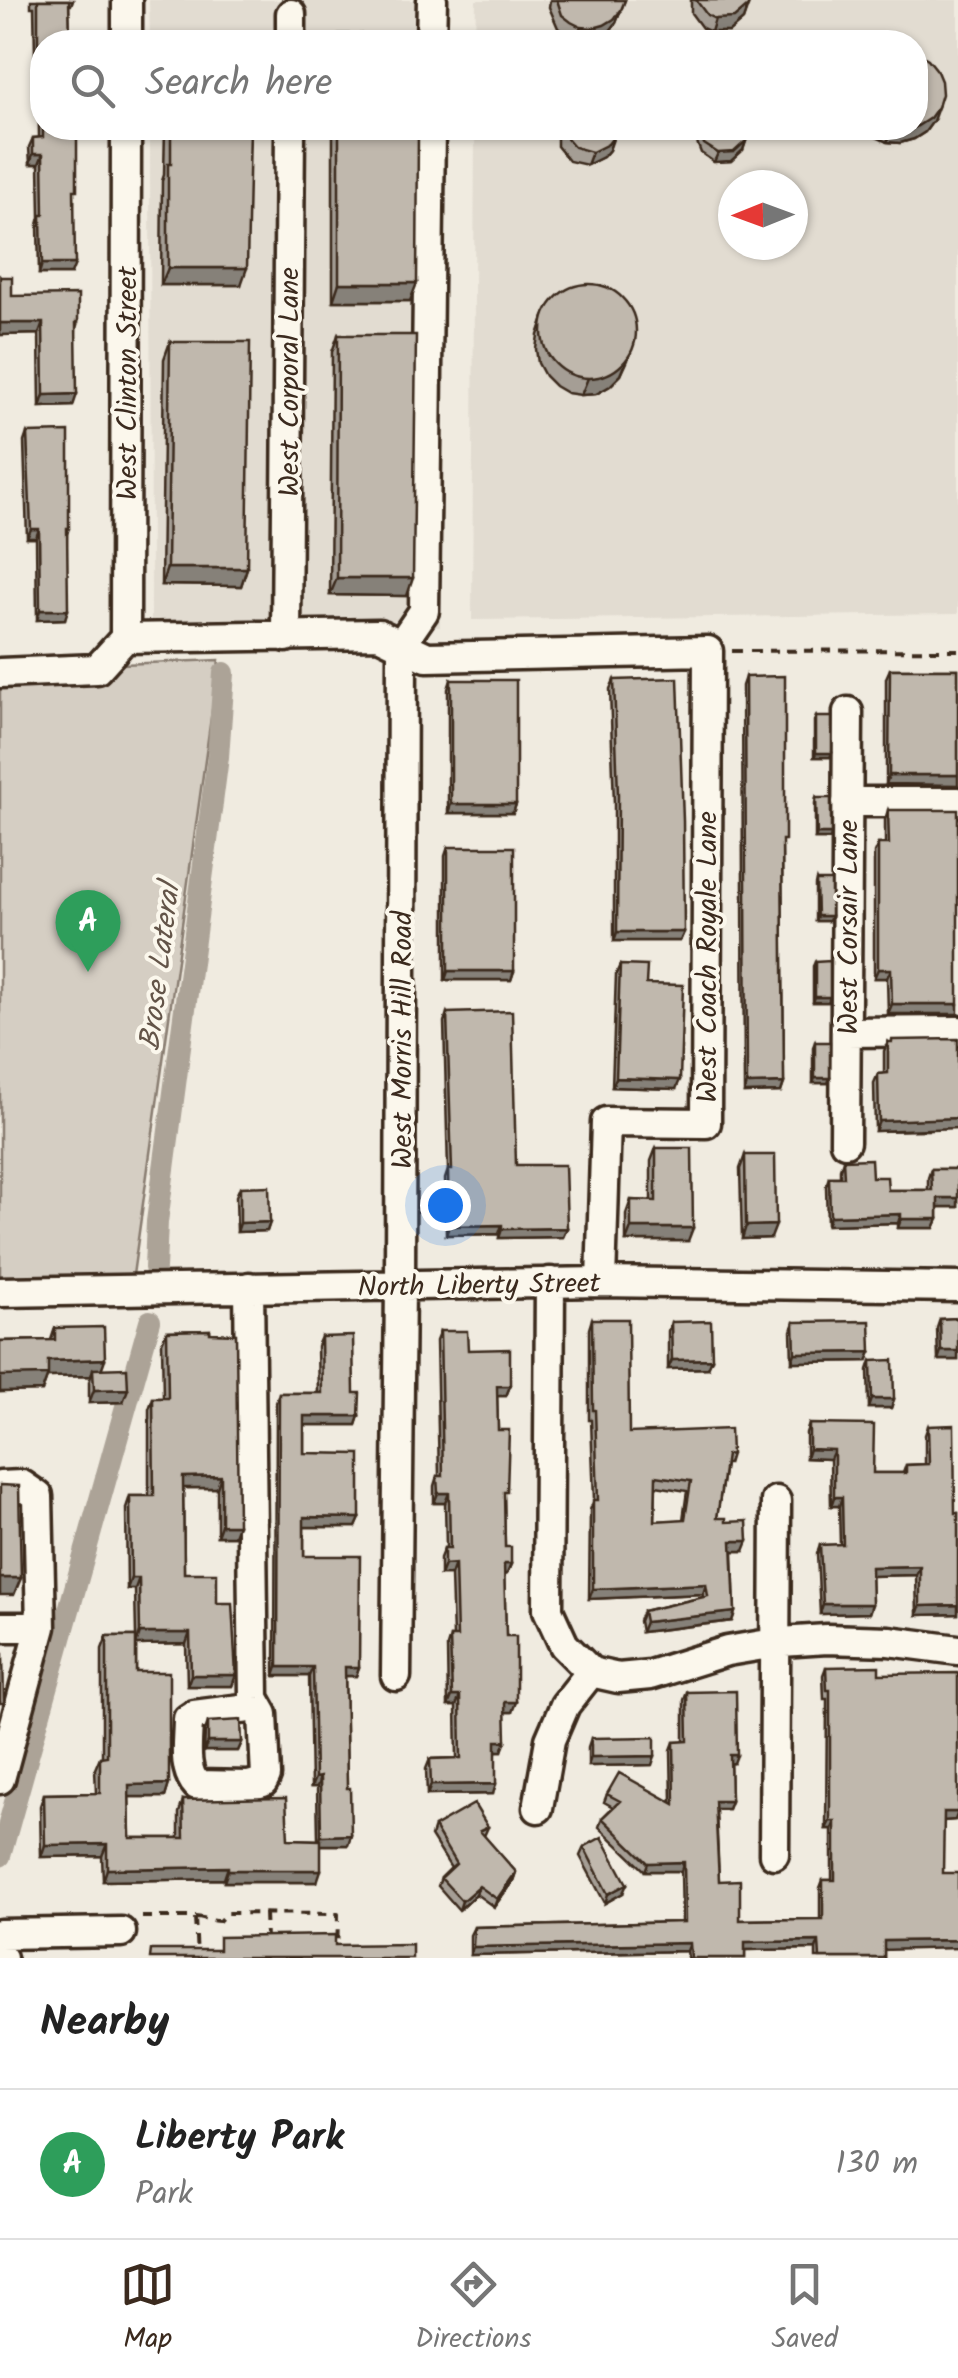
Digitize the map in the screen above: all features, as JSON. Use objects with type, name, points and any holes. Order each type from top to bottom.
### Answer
[{"type":"street","points":[[126,30],[127,0]]},
{"type":"street","points":[[431,30],[432,0]]},
{"type":"street","points":[[291,30],[292,14]]},
{"type":"street","name":"West Clinton Street","points":[[125,638],[126,140]]},
{"type":"street","name":"West Corporal Lane","points":[[286,637],[290,140]]},
{"type":"street","points":[[402,643],[424,611],[430,140]]},
{"type":"street","points":[[0,673],[97,669],[125,638],[380,634],[428,657],[708,651]]},
{"type":"street","name":"West Morris Hill Road","points":[[396,1676],[402,643]]},
{"type":"street","name":"West Coach Royale Lane","points":[[601,1282],[606,1122],[706,1123],[708,651]]},
{"type":"street","name":"West Corsair Lane","points":[[846,1142],[848,712]]},
{"type":"street","points":[[847,802],[958,802]]},
{"type":"street","points":[[846,1032],[958,1030]]},
{"type":"street","points":[[550,1282],[548,1610],[564,1644],[591,1672],[618,1678],[650,1675],[727,1651],[828,1639],[890,1641],[958,1650]]},
{"type":"street","name":"North Liberty Street","points":[[0,1292],[550,1282],[958,1287]]},
{"type":"street","points":[[249,1287],[257,1707]]},
{"type":"street","points":[[0,1486],[22,1485],[38,1496],[41,1626],[0,1779]]},
{"type":"street","points":[[774,1854],[776,1501]]},
{"type":"street","points":[[0,1627],[41,1626]]},
{"type":"street","points":[[538,1808],[550,1740],[565,1706],[591,1672]]},
{"type":"street","points":[[0,1934],[129,1925]]},
{"type":"path","points":[[708,651],[958,650]]},
{"type":"path","points":[[129,1925],[195,1917],[220,1920],[227,1913],[338,1914],[336,1958]]},
{"type":"path","points":[[266,1914],[266,1951]]},
{"type":"path","points":[[195,1917],[196,1958]]},
{"type":"shaded area","points":[[149,0],[449,0],[448,30],[150,30]]},
{"type":"shaded area","points":[[476,0],[958,0],[958,614],[472,620],[475,140],[928,140],[928,30],[475,30]]},
{"type":"shaded area","points":[[150,140],[447,140],[440,627],[151,628]]},
{"type":"shaded area","points":[[219,660],[133,1275],[0,1279],[0,669]]},
{"type":"building","points":[[38,0],[69,0],[70,30],[38,30]]},
{"type":"building","points":[[557,0],[625,0],[614,19],[593,28],[581,27],[562,15]]},
{"type":"building","points":[[696,0],[749,0],[748,6],[734,18],[715,19]]},
{"type":"building","points":[[928,59],[941,81],[942,94],[930,118]]},
{"type":"building","points":[[33,140],[77,140],[75,264],[42,264],[43,154],[33,154]]},
{"type":"building","points":[[171,140],[250,140],[247,268],[168,268]]},
{"type":"building","points":[[339,140],[418,140],[417,283],[339,283]]},
{"type":"building","points":[[568,140],[611,140],[592,152],[574,147]]},
{"type":"building","points":[[702,140],[746,140],[734,152],[718,153]]},
{"type":"building","points":[[0,277],[12,277],[12,296],[78,295],[77,394],[44,395],[43,323],[0,323]]},
{"type":"building","points":[[589,284],[607,288],[622,298],[632,313],[636,331],[632,349],[622,364],[607,374],[589,378],[571,374],[556,364],[546,349],[542,331],[546,313],[556,298],[571,288]]},
{"type":"building","points":[[338,335],[416,335],[413,578],[337,578]]},
{"type":"building","points":[[170,342],[250,342],[247,568],[167,568]]},
{"type":"building","points":[[69,432],[68,610],[40,610],[39,529],[31,529],[27,433]]},
{"type":"building","points":[[890,669],[958,669],[958,775],[889,775]]},
{"type":"building","points":[[785,676],[784,1083],[747,1084],[745,677]]},
{"type":"building","points":[[678,678],[684,932],[617,932],[614,680]]},
{"type":"building","points":[[451,680],[516,680],[516,804],[451,804]]},
{"type":"building","points":[[816,717],[832,717],[832,753],[816,753]]},
{"type":"building","points":[[816,798],[831,798],[831,834],[817,834]]},
{"type":"building","points":[[888,810],[958,810],[958,1004],[892,1004],[891,969],[878,969],[878,844],[889,844]]},
{"type":"building","points":[[448,847],[514,847],[514,971],[448,971]]},
{"type":"building","points":[[816,881],[831,881],[831,916],[817,916]]},
{"type":"building","points":[[830,961],[830,997],[815,997],[815,962]]},
{"type":"building","points":[[620,965],[647,966],[646,984],[683,985],[680,1080],[616,1078]]},
{"type":"building","points":[[512,1011],[516,1165],[565,1165],[567,1228],[449,1226],[448,1170],[452,1170],[447,1013]]},
{"type":"building","points":[[958,1039],[958,1118],[879,1121],[878,1074],[888,1073],[888,1042]]},
{"type":"building","points":[[815,1042],[830,1042],[830,1078],[815,1078]]},
{"type":"building","points":[[656,1148],[692,1148],[693,1228],[631,1228],[631,1200],[656,1201]]},
{"type":"building","points":[[745,1155],[775,1155],[776,1225],[746,1226]]},
{"type":"building","points":[[871,1159],[872,1177],[887,1177],[888,1190],[932,1190],[931,1169],[958,1169],[958,1198],[938,1198],[938,1219],[901,1219],[901,1214],[830,1216],[829,1177],[844,1177],[843,1160]]},
{"type":"building","points":[[269,1186],[270,1222],[240,1223],[240,1187]]},
{"type":"building","points":[[958,1318],[958,1351],[941,1351],[940,1319]]},
{"type":"building","points":[[592,1319],[628,1319],[629,1433],[730,1429],[731,1454],[726,1455],[717,1518],[726,1518],[726,1522],[747,1521],[748,1541],[732,1541],[735,1612],[645,1622],[643,1611],[708,1596],[706,1584],[593,1589],[593,1500],[598,1500]],"holes":[[[656,1476],[691,1481],[685,1519],[655,1521]]]},
{"type":"building","points":[[711,1321],[712,1359],[672,1360],[671,1322]]},
{"type":"building","points":[[870,1321],[871,1352],[795,1353],[794,1322]]},
{"type":"building","points":[[104,1327],[105,1359],[48,1361],[48,1375],[0,1376],[0,1341],[55,1340],[55,1328]]},
{"type":"building","points":[[167,1331],[236,1334],[238,1525],[221,1525],[221,1476],[183,1477],[184,1573],[217,1573],[217,1603],[232,1603],[236,1675],[191,1675],[190,1633],[140,1633],[139,1578],[131,1578],[130,1496],[154,1496],[153,1398],[168,1398]]},
{"type":"building","points":[[440,1331],[467,1331],[468,1350],[510,1349],[510,1386],[497,1386],[498,1430],[509,1430],[504,1492],[505,1547],[511,1547],[511,1564],[504,1564],[506,1636],[516,1636],[516,1702],[505,1702],[506,1741],[496,1741],[496,1784],[431,1785],[430,1759],[461,1758],[460,1696],[452,1696],[450,1637],[457,1637],[455,1564],[444,1565],[444,1548],[450,1548],[449,1493],[438,1493],[437,1476],[443,1476]]},
{"type":"building","points":[[353,1336],[354,1393],[360,1393],[359,1416],[304,1416],[304,1453],[360,1454],[360,1518],[304,1517],[304,1556],[360,1556],[359,1667],[345,1667],[351,1835],[321,1836],[320,1777],[315,1778],[313,1667],[278,1667],[279,1393],[322,1393],[321,1337]]},
{"type":"building","points":[[893,1360],[894,1399],[872,1399],[871,1361]]},
{"type":"building","points":[[127,1368],[128,1389],[94,1390],[93,1369]]},
{"type":"building","points":[[809,1424],[874,1425],[873,1473],[906,1473],[906,1465],[929,1464],[928,1426],[954,1425],[958,1605],[920,1606],[920,1566],[871,1567],[872,1604],[823,1604],[820,1545],[843,1544],[842,1497],[834,1497],[834,1450],[809,1449]]},
{"type":"building","points":[[0,1485],[19,1486],[21,1578],[0,1578]]},
{"type":"building","points":[[107,1636],[136,1636],[136,1672],[169,1672],[169,1784],[129,1785],[130,1838],[184,1838],[183,1800],[286,1798],[288,1839],[321,1840],[321,1870],[107,1869],[107,1844],[45,1845],[44,1794],[100,1793],[100,1757],[107,1756]]},
{"type":"building","points":[[3,1654],[4,1703],[0,1703]]},
{"type":"building","points":[[879,1666],[879,1674],[958,1673],[958,1812],[944,1812],[943,1873],[958,1873],[958,1940],[884,1941],[884,1958],[820,1958],[819,1941],[745,1942],[745,1958],[691,1958],[690,1943],[473,1947],[474,1927],[685,1922],[684,1862],[648,1863],[602,1818],[620,1801],[607,1794],[619,1773],[675,1804],[674,1742],[688,1741],[687,1692],[736,1691],[737,1755],[730,1755],[731,1801],[715,1801],[719,1881],[740,1880],[740,1920],[823,1919],[823,1880],[835,1880],[835,1821],[830,1821],[830,1690],[826,1667]]},
{"type":"building","points":[[241,1720],[242,1742],[208,1742],[208,1722]]},
{"type":"building","points":[[655,1737],[655,1756],[591,1757],[591,1738]]},
{"type":"building","points":[[474,1804],[488,1827],[480,1831],[516,1872],[497,1899],[479,1886],[462,1901],[441,1878],[456,1864],[434,1827]]},
{"type":"building","points":[[602,1837],[627,1884],[608,1894],[584,1847]]},
{"type":"building","points":[[335,1935],[335,1945],[412,1944],[412,1958],[150,1958],[151,1950],[219,1950],[219,1937]]},
{"type":"waterway","name":"Brose Lateral","points":[[155,1268],[157,1222],[218,757],[224,673]]},
{"type":"waterway","name":"Brose Lateral","points":[[0,1856],[150,1321]]},
{"type":"place","name":"Liberty Park","points":[[88,972]]}]
